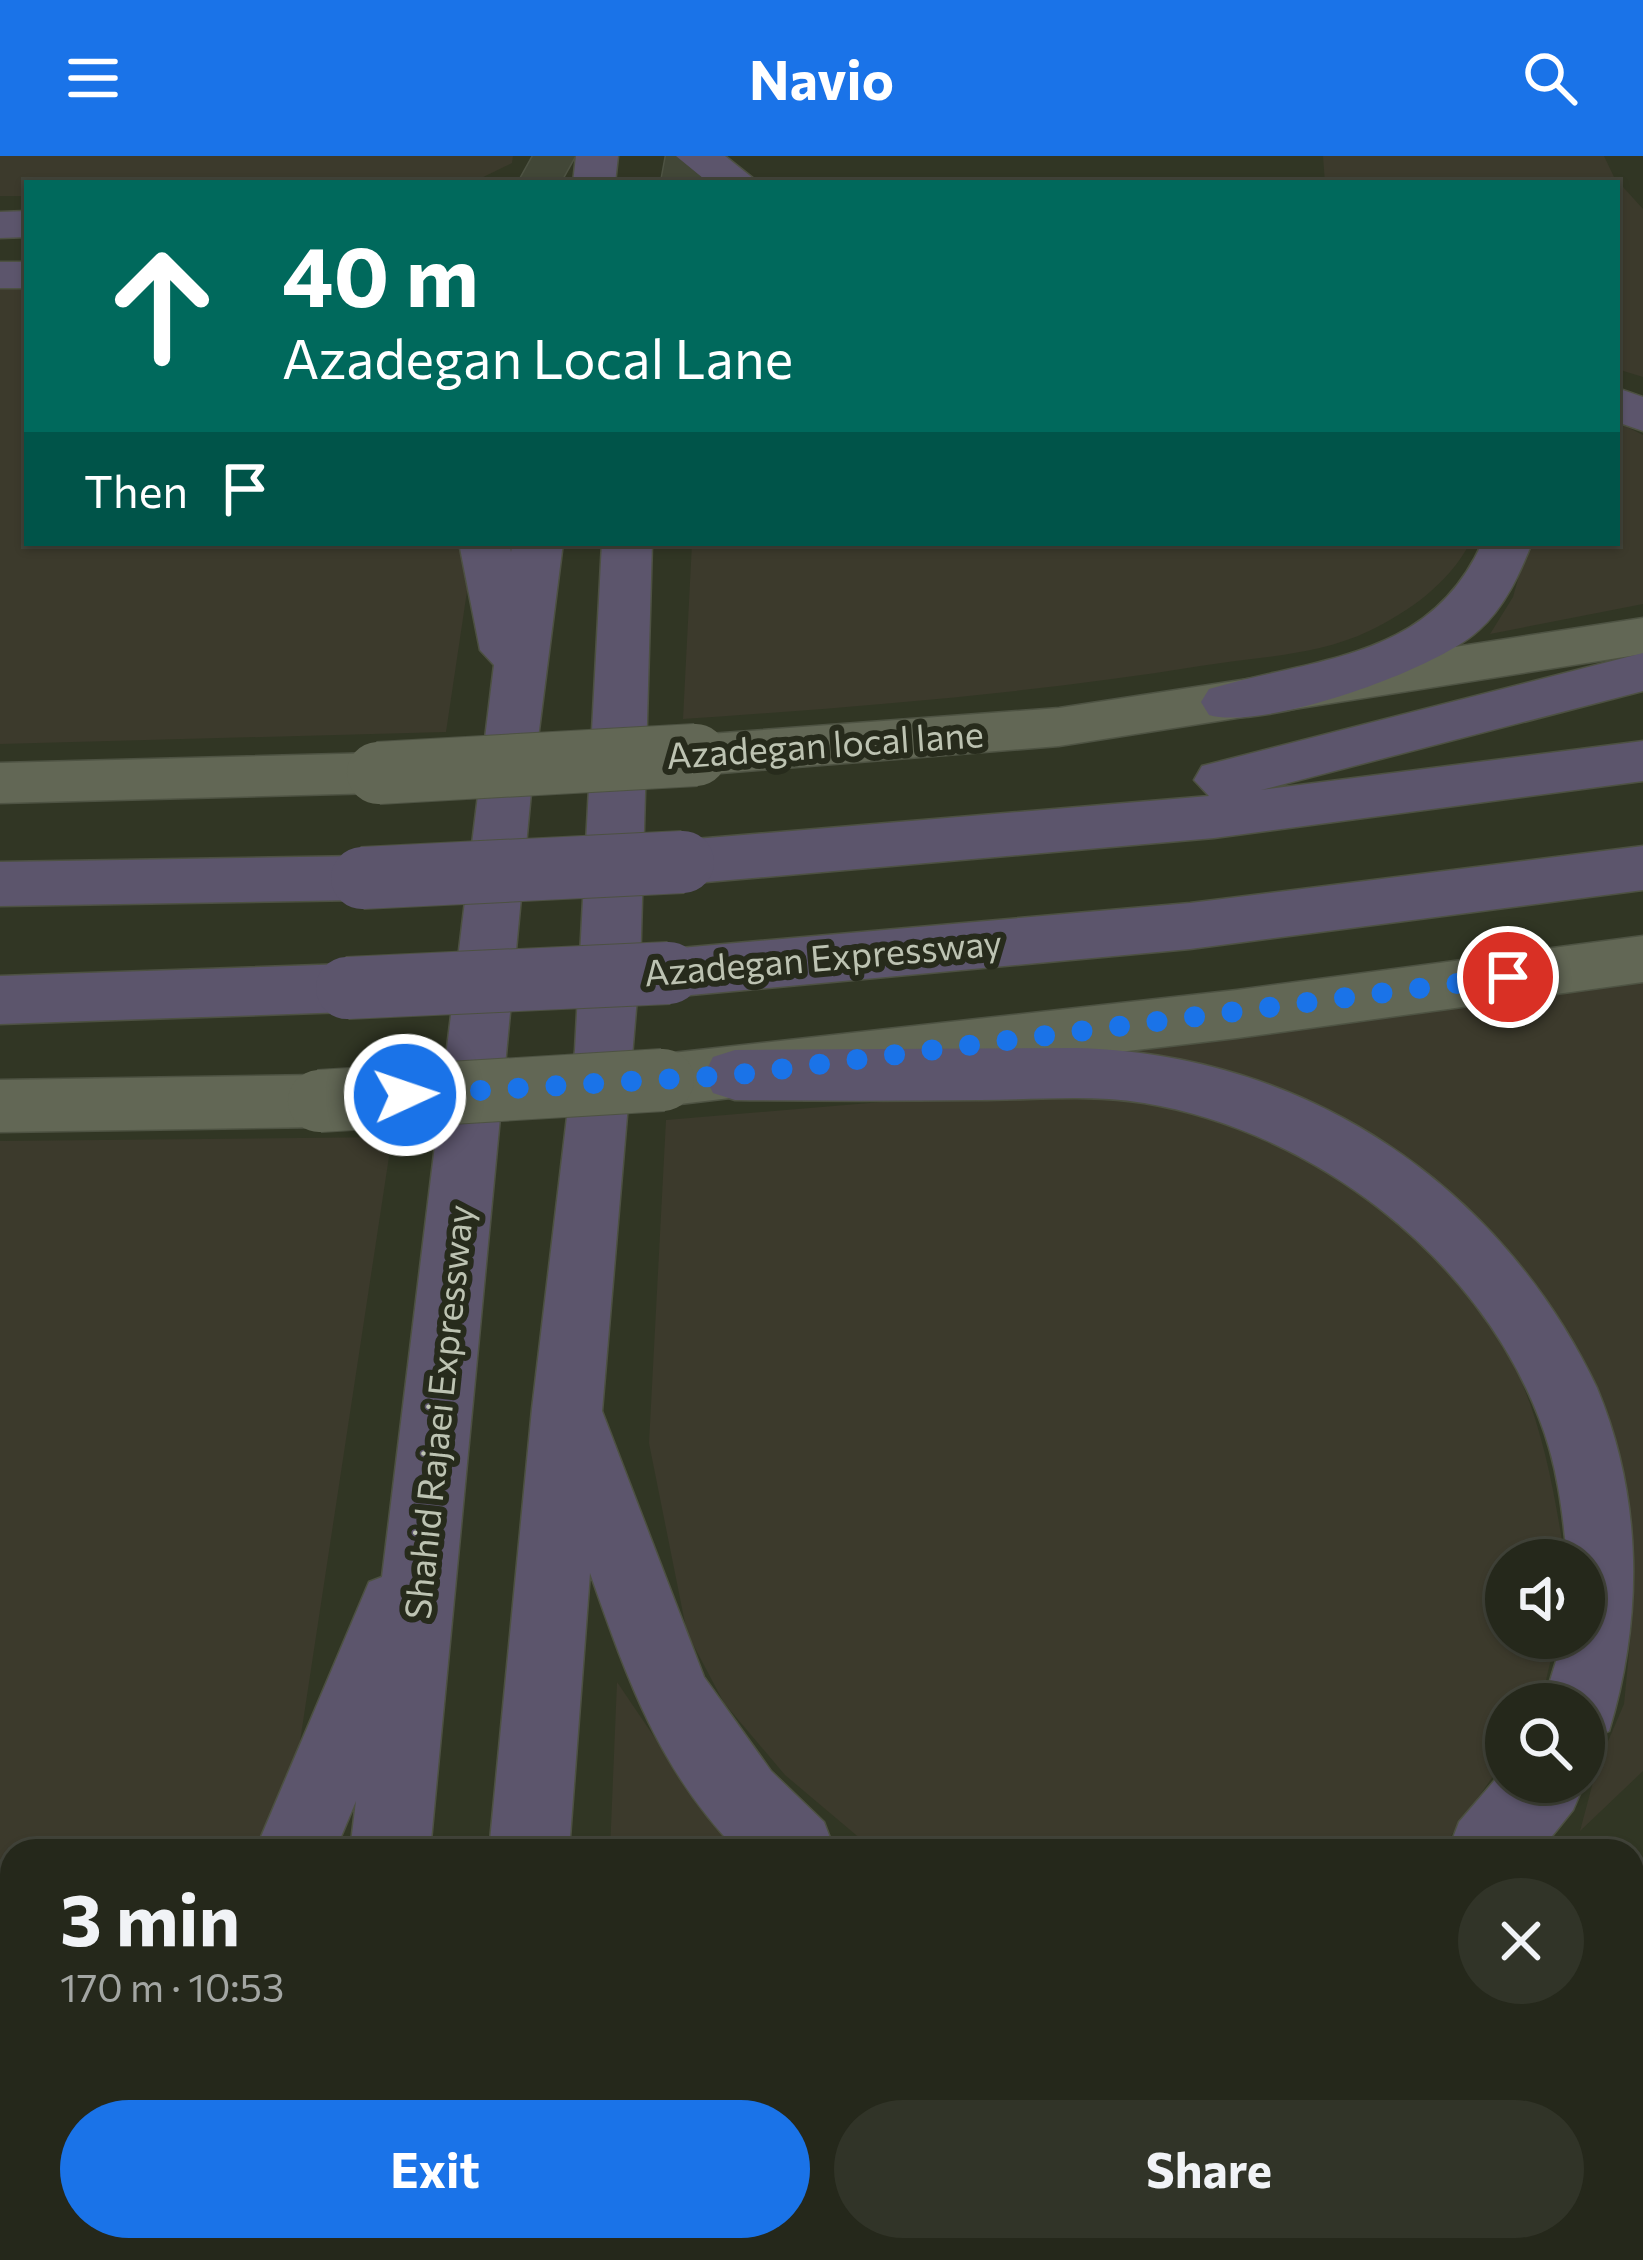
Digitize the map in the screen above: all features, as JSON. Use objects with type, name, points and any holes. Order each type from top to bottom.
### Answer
[{"type":"highway","points":[[698,156],[734,180]]},
{"type":"highway","points":[[485,546],[516,694]]},
{"type":"highway","name":"Shahid Rajaei Expressway","points":[[391,1839],[516,694],[538,546]]},
{"type":"highway","points":[[530,1839],[567,1408],[606,1050],[627,546]]},
{"type":"highway","points":[[1228,702],[1381,663],[1425,646],[1461,623],[1483,595],[1506,546]]},
{"type":"highway","points":[[993,838],[1643,672]]},
{"type":"highway","points":[[0,884],[362,878],[683,862],[1214,818],[1643,760]]},
{"type":"highway","name":"Azadegan Expressway","points":[[0,1000],[669,973],[1190,926],[1643,868]]},
{"type":"highway","points":[[735,1075],[1046,1072],[1142,1078],[1200,1088],[1274,1115],[1334,1144],[1400,1187],[1460,1238],[1513,1295],[1561,1379],[1585,1443],[1601,1532],[1602,1615],[1587,1683]]},
{"type":"highway","points":[[567,1408],[674,1701],[742,1798],[783,1839]]},
{"type":"highway","points":[[300,1839],[425,1538]]},
{"type":"highway","points":[[1498,1839],[1528,1803]]},
{"type":"main road","name":"Azadegan local lane","points":[[0,783],[378,773],[1059,728],[1643,636]]},
{"type":"main road","points":[[0,1106],[319,1100],[735,1075],[1643,959]]},
{"type":"shaded area","points":[[0,156],[513,156],[512,163],[477,180],[24,180],[24,196],[0,196]]},
{"type":"shaded area","points":[[1323,156],[1604,156],[1617,180],[1325,180]]},
{"type":"shaded area","points":[[1620,184],[1643,209],[1643,377],[1620,370]]},
{"type":"shaded area","points":[[0,283],[24,285],[24,546],[460,546],[469,578],[446,732],[0,744]]},
{"type":"shaded area","points":[[1620,424],[1643,435],[1643,604],[1490,634],[1513,597],[1527,546],[1620,546]]},
{"type":"shaded area","points":[[692,546],[1468,546],[1439,584],[1399,615],[1349,639],[1307,651],[1006,692],[683,719]]},
{"type":"shaded area","points":[[1643,980],[1643,1771],[1580,1831],[1587,1803],[1605,1803],[1605,1748],[1624,1704],[1633,1612],[1626,1493],[1591,1385],[1321,1113],[948,1064]]},
{"type":"shaded area","points":[[1001,1092],[1138,1097],[1195,1110],[1252,1129],[1358,1188],[1448,1268],[1485,1315],[1524,1388],[1540,1436],[1561,1539],[1485,1539],[1485,1659],[1551,1659],[1545,1683],[1485,1683],[1485,1788],[1447,1839],[861,1839],[785,1775],[724,1703],[687,1633],[649,1443],[666,1120]]},
{"type":"shaded area","points":[[392,1137],[294,1781],[273,1839],[0,1839],[0,1141]]},
{"type":"shaded area","points":[[617,1682],[701,1806],[732,1839],[610,1839]]},
{"type":"route","points":[[405,1095],[735,1075],[1508,977]]}]
